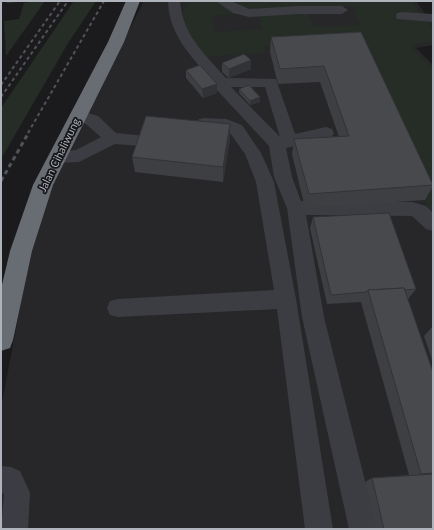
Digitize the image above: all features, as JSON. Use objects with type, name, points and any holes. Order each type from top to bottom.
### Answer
[{"type":"highway","name":"Jalan Cihaliwung","points":[[1,340],[21,251],[43,185],[116,42],[133,1]]},
{"type":"street","points":[[174,1],[175,19],[185,40],[223,84],[222,87],[283,142]]},
{"type":"street","points":[[222,1],[238,10],[249,13],[298,10],[342,10]]},
{"type":"street","points":[[402,16],[426,14]]},
{"type":"street","points":[[223,84],[271,82],[283,142],[280,172],[287,193],[296,208],[313,317],[363,529]]},
{"type":"street","points":[[78,115],[92,120],[112,138]]},
{"type":"street","points":[[183,122],[226,124],[236,129],[253,153],[265,182],[286,299],[319,529]]},
{"type":"street","points":[[283,142],[326,133]]},
{"type":"street","points":[[57,157],[79,156],[112,138],[140,140]]},
{"type":"street","points":[[296,208],[412,209],[419,211],[433,224]]},
{"type":"street","points":[[118,308],[286,299]]},
{"type":"street","points":[[290,328],[313,317]]},
{"type":"street","points":[[1,479],[12,480],[17,493],[14,529]]},
{"type":"shaded area","points":[[45,1],[6,56],[4,21],[19,19],[24,3]]},
{"type":"shaded area","points":[[74,1],[96,1],[67,45],[1,159],[1,108]]},
{"type":"shaded area","points":[[144,1],[416,1],[433,24],[433,45],[416,48],[433,65],[433,529],[1,529],[1,408],[23,292],[44,196]]},
{"type":"shaded area","points":[[190,1],[411,1],[433,29],[433,41],[410,45],[433,69],[433,220],[360,45],[264,46],[265,53],[202,57],[180,18]],"holes":[[[353,6],[360,25],[314,27],[306,9]],[[259,12],[261,29],[215,32],[211,16]]]},
{"type":"building","points":[[361,32],[433,185],[309,194],[294,139],[349,136],[324,66],[280,69],[271,37]]},
{"type":"building","points":[[244,54],[251,60],[229,69],[222,63]]},
{"type":"building","points":[[200,65],[217,84],[202,89],[186,70]]},
{"type":"building","points":[[249,85],[260,97],[250,101],[239,89]]},
{"type":"building","points":[[146,116],[230,124],[223,167],[132,157]]},
{"type":"building","points":[[389,213],[416,289],[405,290],[404,288],[368,290],[366,292],[331,295],[313,217]]},
{"type":"building","points":[[404,288],[433,372],[433,473],[421,474],[368,290]]},
{"type":"building","points":[[433,474],[433,529],[384,529],[372,478]]},
{"type":"railway","points":[[1,85],[60,1]]},
{"type":"railway","points":[[1,97],[68,1]]},
{"type":"railway","points":[[28,133],[104,1]]},
{"type":"railway","points":[[1,181],[29,132]]}]
